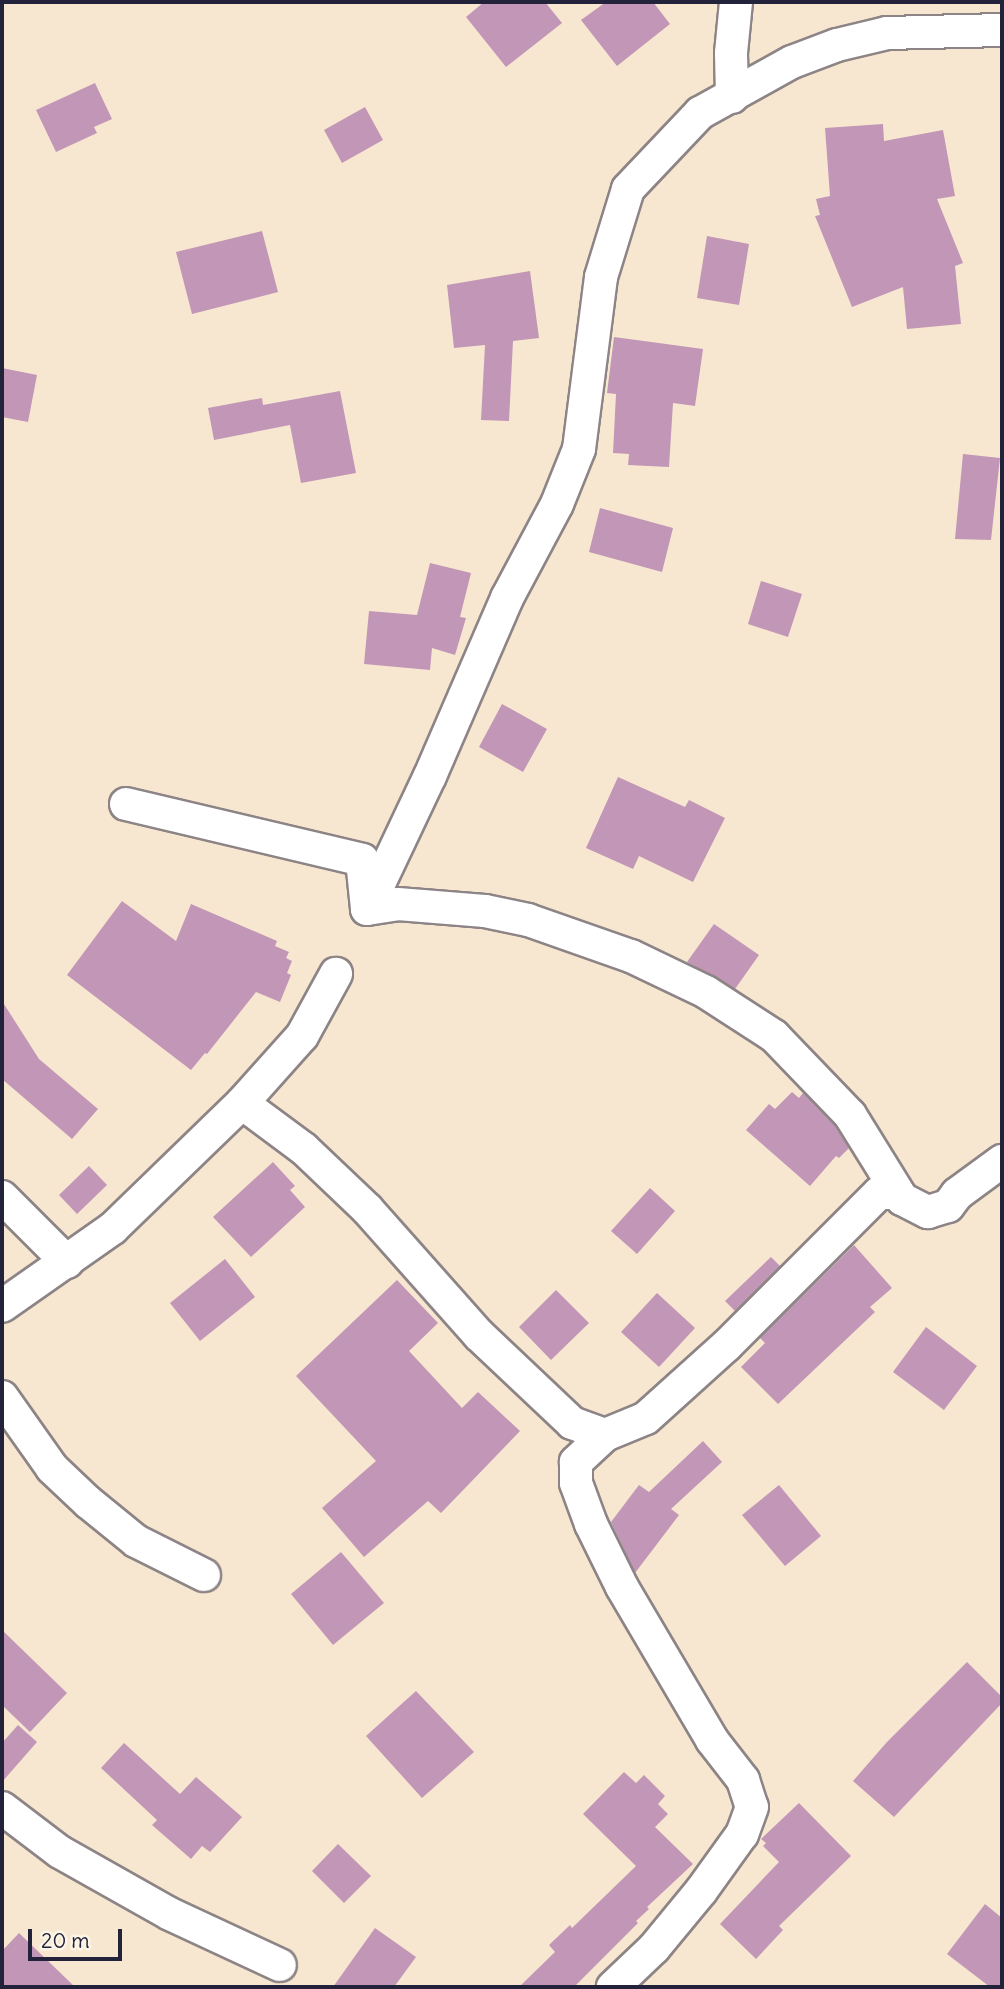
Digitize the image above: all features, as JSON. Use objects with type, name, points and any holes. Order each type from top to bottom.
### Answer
[{"type":"street","points":[[732,97],[731,53],[736,2]]},
{"type":"street","points":[[367,909],[430,776],[507,598],[557,504],[579,449],[601,277],[628,189],[700,113],[792,62],[837,45],[887,33],[1002,30]]},
{"type":"street","points":[[126,804],[362,860],[367,909]]},
{"type":"street","points":[[367,909],[398,904],[485,911],[528,920],[631,956],[706,992],[774,1036],[841,1105],[902,1199],[928,1212],[948,1206],[957,1194],[1002,1161]]},
{"type":"street","points":[[2,1306],[113,1228],[242,1103],[302,1036],[337,974]]},
{"type":"street","points":[[242,1103],[304,1149],[368,1210],[479,1335],[572,1423],[605,1435]]},
{"type":"street","points":[[613,1987],[654,1948],[701,1891],[742,1834],[752,1807],[743,1780],[712,1740],[622,1587],[591,1524],[576,1483],[576,1462],[605,1435],[646,1418],[726,1346],[879,1193],[898,1193]]},
{"type":"street","points":[[2,1197],[67,1262]]},
{"type":"street","points":[[2,1397],[52,1468],[88,1502],[136,1541],[204,1575]]},
{"type":"street","points":[[2,1808],[60,1852],[170,1914],[280,1965]]},
{"type":"building","points":[[484,2],[545,2],[562,23],[506,67],[466,17]]},
{"type":"building","points":[[606,2],[653,2],[670,24],[617,66],[581,20]]},
{"type":"building","points":[[95,83],[112,119],[94,127],[97,133],[56,152],[36,110]]},
{"type":"building","points":[[365,107],[383,140],[342,163],[324,130]]},
{"type":"building","points":[[883,124],[884,141],[943,130],[955,196],[937,199],[963,263],[955,266],[961,324],[907,329],[903,287],[852,307],[815,216],[820,215],[816,199],[830,196],[825,128]]},
{"type":"building","points":[[262,231],[278,292],[192,314],[176,252]]},
{"type":"building","points":[[707,236],[749,244],[739,305],[697,298]]},
{"type":"building","points":[[530,271],[539,338],[513,341],[509,421],[481,420],[485,345],[454,348],[447,285]]},
{"type":"building","points":[[614,337],[703,349],[695,406],[673,403],[669,467],[628,465],[629,454],[613,453],[616,394],[607,393]]},
{"type":"building","points":[[2,368],[37,375],[28,422],[2,417]]},
{"type":"building","points":[[340,391],[356,473],[301,483],[290,425],[214,440],[208,408],[262,398],[263,405]]},
{"type":"building","points":[[963,454],[1000,458],[991,540],[955,539]]},
{"type":"building","points":[[600,508],[673,528],[662,572],[589,552]]},
{"type":"building","points":[[430,563],[471,573],[460,617],[466,618],[455,655],[432,648],[430,670],[364,664],[369,611],[417,615]]},
{"type":"building","points":[[761,581],[802,594],[788,637],[748,624]]},
{"type":"building","points":[[502,704],[547,729],[523,772],[479,747]]},
{"type":"building","points":[[618,777],[685,807],[689,800],[725,818],[693,882],[639,856],[633,869],[586,848]]},
{"type":"building","points":[[122,901],[176,941],[191,904],[277,941],[275,946],[289,952],[286,958],[292,961],[287,973],[291,975],[280,1002],[256,992],[191,1070],[67,975]]},
{"type":"building","points":[[714,924],[759,955],[735,989],[687,962]]},
{"type":"building","points":[[2,1001],[39,1059],[98,1109],[72,1139],[2,1079]]},
{"type":"building","points":[[792,1092],[799,1098],[803,1093],[835,1126],[849,1148],[839,1158],[836,1156],[810,1186],[746,1130],[769,1104],[775,1109]]},
{"type":"building","points":[[273,1162],[295,1186],[290,1190],[305,1207],[251,1257],[213,1217]]},
{"type":"building","points":[[89,1166],[107,1185],[77,1214],[59,1195]]},
{"type":"building","points":[[650,1188],[675,1211],[637,1254],[611,1231]]},
{"type":"building","points":[[854,1245],[892,1288],[870,1307],[875,1312],[778,1404],[741,1367],[765,1343],[760,1338]]},
{"type":"building","points":[[771,1257],[780,1266],[735,1311],[725,1301]]},
{"type":"building","points":[[225,1259],[255,1297],[200,1341],[170,1303]]},
{"type":"building","points":[[397,1280],[438,1323],[409,1351],[462,1408],[478,1392],[520,1431],[441,1513],[428,1501],[364,1557],[322,1508],[376,1461],[296,1376]]},
{"type":"building","points":[[556,1290],[589,1323],[551,1360],[519,1327]]},
{"type":"building","points":[[657,1293],[695,1328],[659,1367],[621,1332]]},
{"type":"building","points":[[926,1327],[977,1366],[944,1410],[893,1372]]},
{"type":"building","points":[[703,1441],[722,1462],[671,1509],[679,1515],[635,1573],[611,1522],[639,1485],[649,1492]]},
{"type":"building","points":[[779,1485],[821,1536],[785,1566],[742,1515]]},
{"type":"building","points":[[341,1552],[384,1603],[333,1645],[291,1594]]},
{"type":"building","points":[[2,1630],[67,1693],[30,1732],[2,1705]]},
{"type":"building","points":[[967,1662],[1002,1697],[1002,1703],[894,1817],[853,1781],[887,1742]]},
{"type":"building","points":[[416,1691],[474,1752],[422,1798],[366,1736]]},
{"type":"building","points":[[18,1725],[37,1742],[2,1782],[2,1743]]},
{"type":"building","points":[[124,1743],[180,1794],[196,1777],[242,1817],[210,1852],[202,1846],[191,1859],[152,1825],[157,1820],[101,1768]]},
{"type":"building","points":[[624,1772],[636,1783],[644,1775],[665,1796],[658,1804],[668,1814],[655,1827],[693,1864],[647,1907],[649,1909],[636,1921],[638,1923],[574,1987],[519,1987],[555,1952],[549,1945],[570,1925],[572,1928],[636,1866],[583,1814]]},
{"type":"building","points":[[799,1803],[851,1856],[779,1926],[783,1930],[756,1959],[720,1924],[779,1862],[763,1846],[766,1843],[761,1839]]},
{"type":"building","points":[[338,1844],[371,1876],[344,1903],[312,1871]]},
{"type":"building","points":[[985,1904],[1002,1918],[1002,1987],[990,1987],[947,1954]]},
{"type":"building","points":[[375,1928],[416,1957],[394,1987],[333,1987]]},
{"type":"building","points":[[19,1933],[75,1987],[2,1987],[2,1951]]}]
